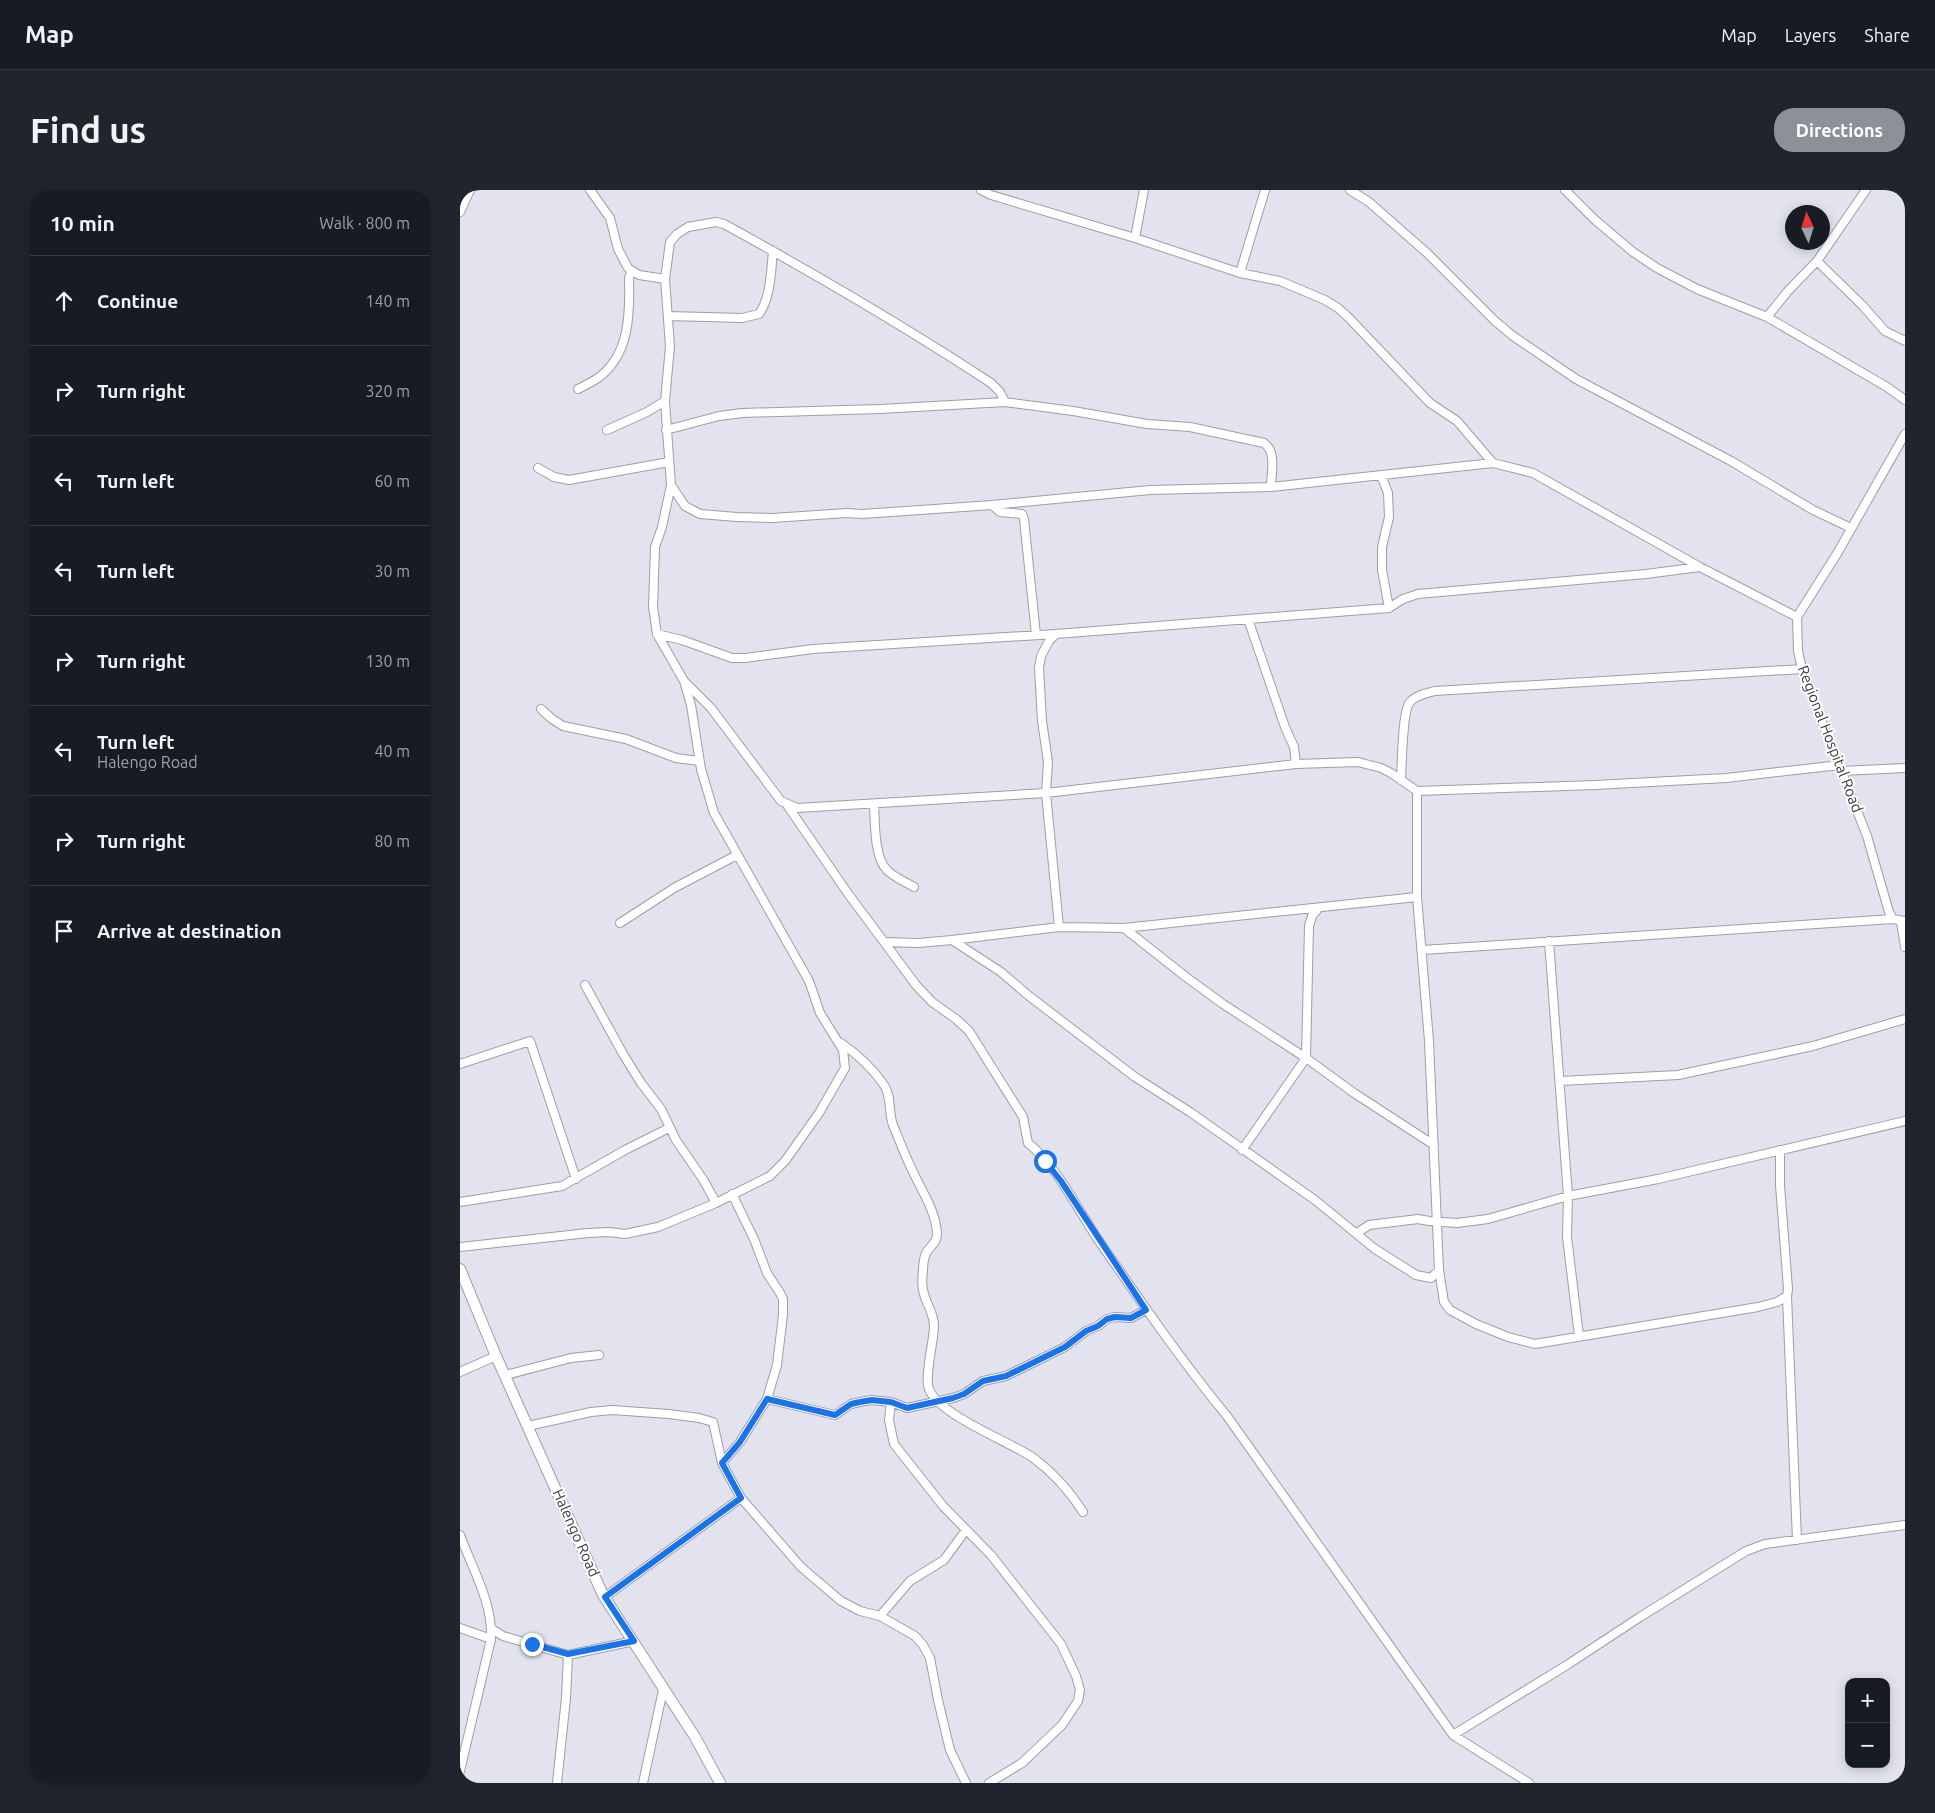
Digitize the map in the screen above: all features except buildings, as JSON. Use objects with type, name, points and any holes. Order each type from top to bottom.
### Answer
[{"type":"street","points":[[460,212],[470,190]]},
{"type":"street","points":[[590,190],[610,218],[620,254],[628,268],[632,272],[647,277],[665,278]]},
{"type":"street","points":[[980,190],[1240,273],[1280,281],[1302,289],[1338,308],[1430,403],[1457,421],[1493,463]]},
{"type":"street","points":[[1135,238],[1144,190]]},
{"type":"street","points":[[1240,273],[1264,190]]},
{"type":"street","points":[[1350,190],[1369,202],[1427,253],[1465,289],[1494,321],[1551,363],[1576,379],[1752,472],[1813,510],[1851,528]]},
{"type":"street","points":[[1565,190],[1632,252],[1697,289],[1767,317],[1887,387],[1905,400]]},
{"type":"street","points":[[1767,317],[1788,291],[1817,261],[1866,190]]},
{"type":"street","points":[[460,1247],[588,1233],[609,1232],[625,1234],[640,1232],[677,1220],[695,1210],[716,1203],[770,1176],[797,1146],[834,1089],[845,1068],[843,1050],[820,1013],[809,981],[714,813],[699,761],[691,705],[684,681],[657,634],[653,607],[655,547],[662,527],[671,485],[665,401],[670,346],[665,278],[670,242],[682,230],[698,224],[716,222],[724,224],[913,332],[991,383],[1000,392],[1005,402]]},
{"type":"street","points":[[668,316],[735,318],[752,317],[759,314],[764,309],[773,251]]},
{"type":"street","points":[[1817,261],[1858,301],[1885,331],[1905,341]]},
{"type":"street","points":[[578,389],[598,378],[609,367],[624,343],[628,324],[629,278],[632,272]]},
{"type":"street","points":[[607,430],[648,412],[665,401]]},
{"type":"street","points":[[666,430],[719,416],[742,413],[880,409],[1005,402],[1148,424],[1190,427],[1264,443],[1270,447],[1272,454],[1271,487]]},
{"type":"street","points":[[671,485],[685,506],[700,514],[737,517],[862,514],[992,505],[1150,490],[1271,487],[1493,463],[1533,473],[1700,567],[1797,617],[1905,434]]},
{"type":"street","points":[[538,468],[554,477],[569,480],[669,462]]},
{"type":"street","points":[[1381,475],[1388,493],[1389,517],[1382,546],[1382,570],[1389,608]]},
{"type":"street","points":[[992,505],[1000,512],[1022,514],[1024,519],[1036,634]]},
{"type":"street","points":[[657,634],[682,640],[719,654],[739,658],[813,649],[1056,634],[1389,608],[1418,594],[1646,574],[1700,567]]},
{"type":"street","name":"Regional Hospital Road","points":[[1797,617],[1798,651],[1802,669],[1867,836],[1889,912],[1899,921],[1905,947]]},
{"type":"street","points":[[1248,619],[1285,727],[1294,747],[1296,764]]},
{"type":"street","points":[[1056,634],[1049,641],[1041,656],[1039,668],[1042,721],[1048,762],[1046,793],[1059,926]]},
{"type":"street","points":[[1401,780],[1406,709],[1415,698],[1435,691],[1802,669]]},
{"type":"street","points":[[684,681],[711,708],[781,801],[797,808],[1046,793],[1296,764],[1358,762],[1381,768],[1417,791],[1726,778],[1841,768],[1905,768]]},
{"type":"street","points":[[541,709],[563,726],[626,739],[676,758],[699,761]]},
{"type":"street","points":[[1417,791],[1417,897],[1434,1145],[1439,1270],[1444,1302],[1450,1310],[1476,1324],[1508,1337],[1535,1344],[1758,1307],[1777,1302],[1787,1296]]},
{"type":"street","points":[[874,804],[878,854],[881,863],[887,871],[914,887]]},
{"type":"street","points":[[787,805],[849,895],[916,985],[926,996],[970,1031],[1023,1117],[1028,1143],[1037,1150],[1061,1181],[1146,1310],[1232,1423],[1453,1735],[1529,1783]]},
{"type":"street","points":[[620,923],[674,888],[737,855]]},
{"type":"street","points":[[884,942],[919,943],[952,940],[1059,926],[1124,928],[1417,897]]},
{"type":"street","points":[[1242,1150],[1306,1058],[1309,926],[1312,916],[1318,908]]},
{"type":"street","points":[[1422,950],[1899,921]]},
{"type":"street","points":[[1124,928],[1223,1004],[1434,1145]]},
{"type":"street","points":[[952,940],[1001,972],[1029,996],[1135,1077],[1190,1112],[1315,1200],[1375,1249],[1416,1275],[1431,1278],[1439,1270]]},
{"type":"street","points":[[1549,941],[1568,1196],[1567,1237],[1579,1336]]},
{"type":"street","points":[[585,985],[631,1068],[661,1109],[669,1128],[704,1181],[716,1203]]},
{"type":"street","points":[[1560,1081],[1678,1075],[1813,1046],[1905,1020]]},
{"type":"street","points":[[460,1064],[530,1041],[576,1179]]},
{"type":"street","points":[[839,1042],[862,1060],[888,1092],[892,1122],[934,1220],[937,1235],[935,1243],[925,1255],[923,1272],[924,1293],[934,1316],[927,1384],[930,1392],[936,1400],[955,1415],[1031,1456],[1070,1491],[1083,1512]]},
{"type":"street","points":[[1357,1233],[1369,1225],[1418,1218],[1437,1222],[1457,1223],[1488,1219],[1568,1196],[1658,1179],[1905,1121]]},
{"type":"street","points":[[460,1202],[554,1188],[576,1179],[625,1150],[669,1128]]},
{"type":"street","points":[[1780,1150],[1780,1185],[1788,1289],[1797,1540]]},
{"type":"street","points":[[722,1463],[740,1442],[767,1399],[778,1357],[783,1315],[783,1300],[778,1288],[768,1273],[732,1194]]},
{"type":"street","name":"Halengo Road","points":[[460,1268],[496,1356],[605,1597],[694,1737],[720,1783]]},
{"type":"street","points":[[767,1399],[835,1415],[851,1404],[872,1400],[891,1402],[907,1408],[958,1396],[983,1381],[1006,1376],[1065,1347],[1086,1331],[1098,1326],[1107,1319],[1115,1317],[1131,1318],[1146,1310]]},
{"type":"street","points":[[506,1375],[572,1358],[599,1355]]},
{"type":"street","points":[[460,1372],[496,1356]]},
{"type":"street","points":[[891,1402],[889,1420],[894,1444],[943,1506],[990,1556],[1061,1644],[1073,1668],[1080,1690],[1078,1701],[1062,1725],[1022,1763],[989,1783]]},
{"type":"street","points":[[528,1426],[591,1412],[612,1410],[699,1418],[713,1422],[722,1463],[741,1498],[801,1567],[841,1601],[860,1611],[880,1616],[915,1636],[930,1658],[950,1750],[966,1783]]},
{"type":"street","points":[[605,1597],[741,1498]]},
{"type":"street","points":[[1453,1735],[1746,1552],[1764,1544],[1905,1525]]},
{"type":"street","points":[[880,1616],[910,1581],[944,1560],[966,1530]]},
{"type":"street","points":[[460,1535],[486,1604],[492,1629],[460,1771]]},
{"type":"street","points":[[460,1628],[491,1639]]},
{"type":"street","points":[[492,1629],[503,1636],[568,1654],[634,1641]]},
{"type":"street","points":[[557,1783],[566,1698],[568,1654]]},
{"type":"street","points":[[644,1783],[663,1690]]},
{"type":"route","points":[[532,1644],[568,1654],[634,1641],[605,1597],[741,1498],[722,1463],[740,1442],[767,1399],[835,1415],[845,1410],[851,1404],[872,1400],[891,1402],[907,1408],[936,1400],[953,1398],[964,1394],[983,1381],[1006,1376],[1065,1347],[1086,1331],[1098,1326],[1107,1319],[1115,1317],[1131,1318],[1146,1310],[1061,1181],[1045,1161]]}]
